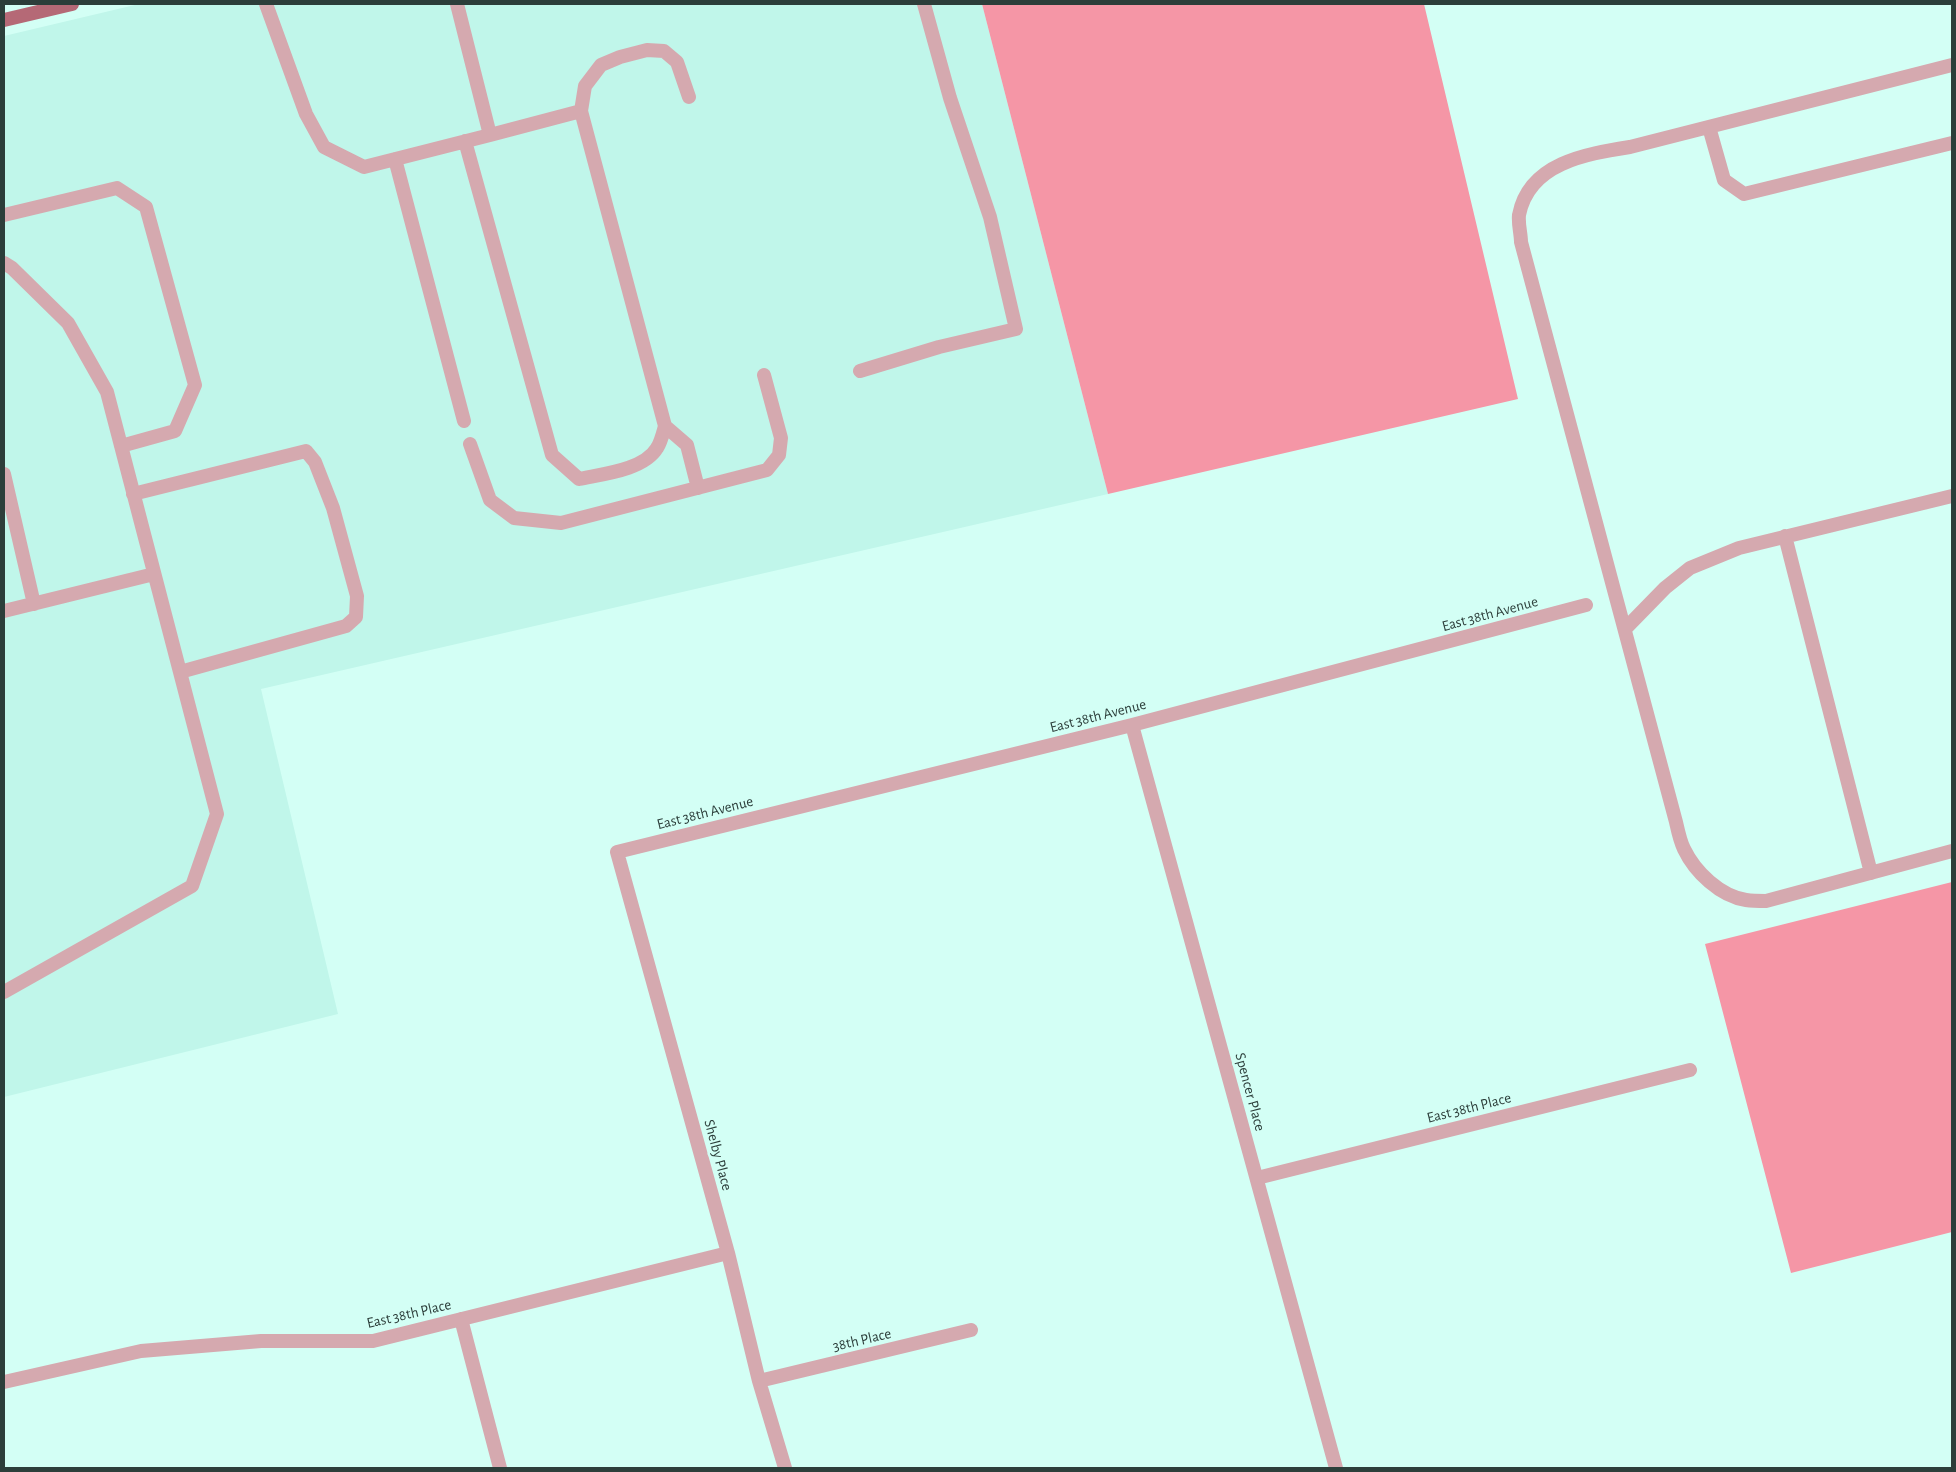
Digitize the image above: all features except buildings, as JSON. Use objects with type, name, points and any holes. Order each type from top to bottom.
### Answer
[{"type":"main road","points":[[4,20],[72,4]]},
{"type":"street","points":[[266,4],[306,114],[324,147],[364,167],[581,111]]},
{"type":"street","points":[[457,4],[490,135]]},
{"type":"street","points":[[860,371],[939,346],[1016,329],[990,217],[950,98],[924,4]]},
{"type":"street","points":[[465,142],[552,455],[579,479],[643,463],[658,448],[665,426],[581,111],[585,86],[601,65],[620,57],[648,50],[664,51],[677,62],[689,97]]},
{"type":"street","points":[[1952,65],[1630,147],[1586,154],[1552,168],[1526,192],[1519,217],[1521,242],[1624,629],[1683,847],[1692,863],[1704,876],[1732,896],[1746,900],[1766,901],[1952,851]]},
{"type":"street","points":[[1709,127],[1724,180],[1744,194],[1952,144]]},
{"type":"street","points":[[395,159],[464,421]]},
{"type":"street","points":[[4,215],[117,188],[146,206],[195,385],[175,431],[121,446]]},
{"type":"street","points":[[4,263],[12,268],[68,323],[107,392],[217,814],[192,886],[4,992]]},
{"type":"street","points":[[470,444],[490,500],[514,518],[561,522],[768,470],[780,455],[782,438],[764,375]]},
{"type":"street","points":[[665,426],[687,445],[698,488]]},
{"type":"street","points":[[133,494],[306,451],[315,462],[333,508],[357,596],[356,617],[346,626],[180,672]]},
{"type":"street","points":[[4,474],[34,604]]},
{"type":"street","points":[[1624,629],[1665,588],[1690,568],[1739,548],[1952,496]]},
{"type":"street","points":[[1786,536],[1871,873]]},
{"type":"street","points":[[4,611],[154,574]]},
{"type":"street","name":"East 38th Avenue","points":[[617,852],[1132,725],[1586,605]]},
{"type":"street","name":"Spencer Place","points":[[1132,725],[1336,1468]]},
{"type":"street","name":"Shelby Place","points":[[617,852],[728,1254],[759,1381],[785,1468]]},
{"type":"street","name":"East 38th Place","points":[[1257,1178],[1690,1070]]},
{"type":"street","name":"East 38th Place","points":[[4,1382],[142,1351],[261,1341],[373,1341],[728,1254]]},
{"type":"street","points":[[461,1319],[500,1468]]},
{"type":"street","name":"38th Place","points":[[759,1381],[971,1330]]},
{"type":"shaded area","points":[[139,4],[982,4],[1108,494],[261,689],[338,1014],[4,1097],[4,36]]},
{"type":"shaded area","points":[[982,4],[1424,4],[1518,399],[1108,494]]},
{"type":"shaded area","points":[[1952,882],[1952,1232],[1791,1273],[1705,944]]}]
